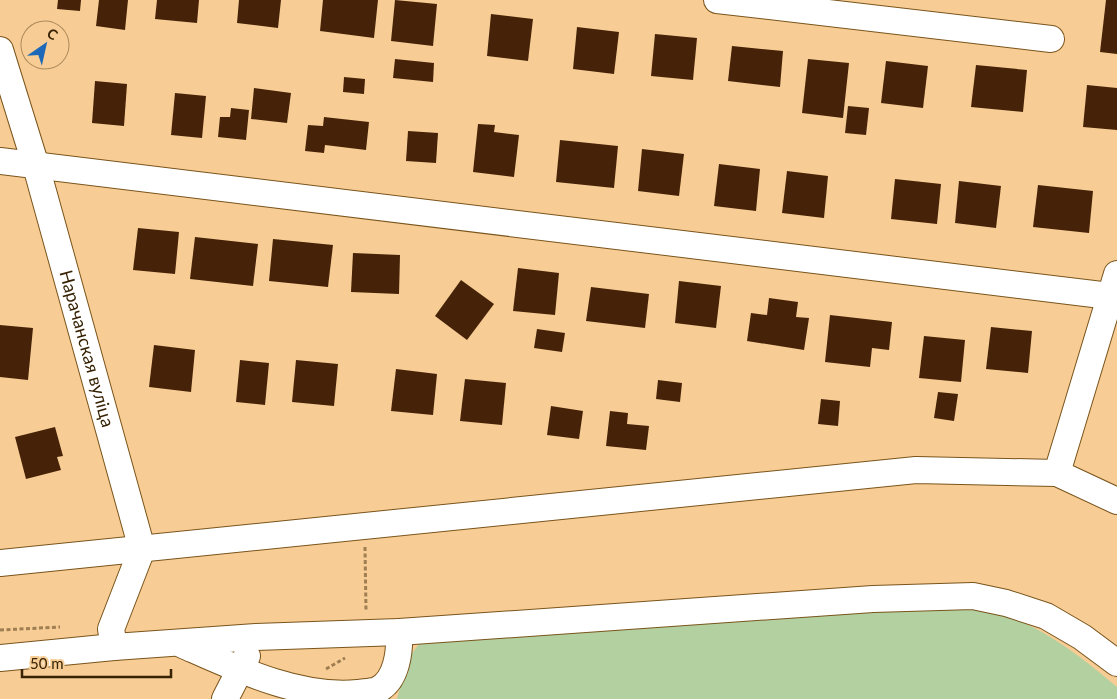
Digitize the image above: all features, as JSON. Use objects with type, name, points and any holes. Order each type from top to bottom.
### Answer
[{"type":"street","points":[[717,0],[1051,39]]},
{"type":"street","name":"Нарачанская вуліца","points":[[0,50],[36,166],[142,549]]},
{"type":"street","points":[[0,162],[1115,290],[1057,473]]},
{"type":"street","points":[[0,563],[916,470],[1057,473],[1117,501]]},
{"type":"street","points":[[114,647],[111,629],[142,549]]},
{"type":"street","points":[[0,658],[114,647],[256,637],[399,632],[873,599],[973,596],[1006,603],[1046,616],[1082,637],[1117,663]]},
{"type":"street","points":[[180,643],[275,684],[315,695],[348,695],[376,690],[386,684],[393,673],[400,645],[399,632]]},
{"type":"street","points":[[225,699],[256,637]]},
{"type":"path","points":[[364,527],[366,612]]},
{"type":"path","points":[[315,695],[314,676],[352,654]]},
{"type":"green space","points":[[935,606],[992,612],[1032,627],[1062,644],[1117,687],[1117,699],[397,699],[407,660],[419,644],[430,641]]},
{"type":"building","points":[[58,0],[81,0],[80,11],[57,9]]},
{"type":"building","points":[[99,0],[128,0],[125,30],[96,26]]},
{"type":"building","points":[[157,0],[199,0],[197,23],[155,19]]},
{"type":"building","points":[[239,0],[281,0],[278,28],[237,23]]},
{"type":"building","points":[[323,0],[378,0],[374,38],[320,31]]},
{"type":"building","points":[[395,0],[437,4],[433,46],[391,41]]},
{"type":"building","points":[[1106,0],[1117,0],[1117,54],[1100,52]]},
{"type":"building","points":[[491,14],[533,19],[528,61],[487,56]]},
{"type":"building","points":[[577,27],[619,32],[614,74],[573,69]]},
{"type":"building","points":[[655,34],[697,38],[693,80],[651,76]]},
{"type":"building","points":[[732,46],[783,51],[780,87],[728,81]]},
{"type":"building","points":[[395,59],[434,63],[433,82],[393,78]]},
{"type":"building","points":[[808,59],[849,63],[843,118],[802,113]]},
{"type":"building","points":[[886,61],[928,66],[923,108],[881,103]]},
{"type":"building","points":[[976,65],[1027,70],[1023,112],[971,107]]},
{"type":"building","points":[[344,77],[365,79],[364,94],[343,92]]},
{"type":"building","points":[[95,81],[127,84],[124,126],[92,123]]},
{"type":"building","points":[[1087,85],[1117,88],[1117,130],[1083,127]]},
{"type":"building","points":[[254,88],[291,93],[287,123],[251,119]]},
{"type":"building","points":[[175,93],[206,96],[202,138],[171,135]]},
{"type":"building","points":[[848,106],[869,108],[866,135],[845,133]]},
{"type":"building","points":[[231,108],[249,110],[246,140],[218,137],[220,117],[230,117]]},
{"type":"building","points":[[324,117],[369,122],[366,150],[325,145],[324,153],[305,151],[308,125],[323,126]]},
{"type":"building","points":[[478,124],[495,125],[494,132],[519,135],[514,177],[473,172]]},
{"type":"building","points":[[408,131],[438,133],[436,163],[406,161]]},
{"type":"building","points":[[560,140],[618,146],[614,188],[556,182]]},
{"type":"building","points":[[642,149],[684,154],[679,196],[638,191]]},
{"type":"building","points":[[719,164],[760,169],[756,211],[714,206]]},
{"type":"building","points":[[787,171],[828,176],[824,218],[782,213]]},
{"type":"building","points":[[895,179],[941,184],[937,224],[891,219]]},
{"type":"building","points":[[959,181],[1001,186],[996,228],[955,223]]},
{"type":"building","points":[[1038,185],[1093,191],[1089,233],[1033,227]]},
{"type":"building","points":[[138,228],[179,232],[175,274],[133,270]]},
{"type":"building","points":[[195,237],[258,244],[253,286],[190,279]]},
{"type":"building","points":[[273,239],[333,245],[328,287],[269,281]]},
{"type":"building","points":[[353,253],[400,255],[399,294],[351,292]]},
{"type":"building","points":[[518,268],[559,273],[555,315],[513,311]]},
{"type":"building","points":[[461,280],[494,304],[467,340],[435,316]]},
{"type":"building","points":[[679,281],[721,286],[716,328],[675,323]]},
{"type":"building","points":[[591,287],[649,294],[645,328],[586,321]]},
{"type":"building","points":[[769,298],[798,302],[796,317],[809,318],[804,350],[747,341],[751,313],[767,315]]},
{"type":"building","points":[[830,315],[892,322],[889,350],[872,348],[870,367],[825,362]]},
{"type":"building","points":[[0,325],[33,328],[28,380],[0,377]]},
{"type":"building","points":[[991,327],[1032,331],[1028,373],[986,369]]},
{"type":"building","points":[[537,329],[565,333],[562,352],[534,348]]},
{"type":"building","points":[[924,336],[965,340],[961,382],[919,378]]},
{"type":"building","points":[[154,345],[195,350],[191,392],[149,387]]},
{"type":"building","points":[[240,360],[269,363],[265,405],[236,402]]},
{"type":"building","points":[[296,360],[338,364],[334,406],[292,402]]},
{"type":"building","points":[[396,369],[437,374],[433,415],[391,411]]},
{"type":"building","points":[[465,379],[506,383],[502,425],[460,421]]},
{"type":"building","points":[[658,380],[682,383],[680,402],[656,399]]},
{"type":"building","points":[[938,392],[958,394],[954,421],[934,418]]},
{"type":"building","points":[[821,399],[840,401],[838,426],[818,424]]},
{"type":"building","points":[[551,406],[583,411],[579,439],[547,435]]},
{"type":"building","points":[[610,411],[628,413],[627,424],[649,426],[646,450],[606,446]]},
{"type":"building","points":[[55,427],[63,456],[57,457],[61,470],[26,479],[15,437]]}]
